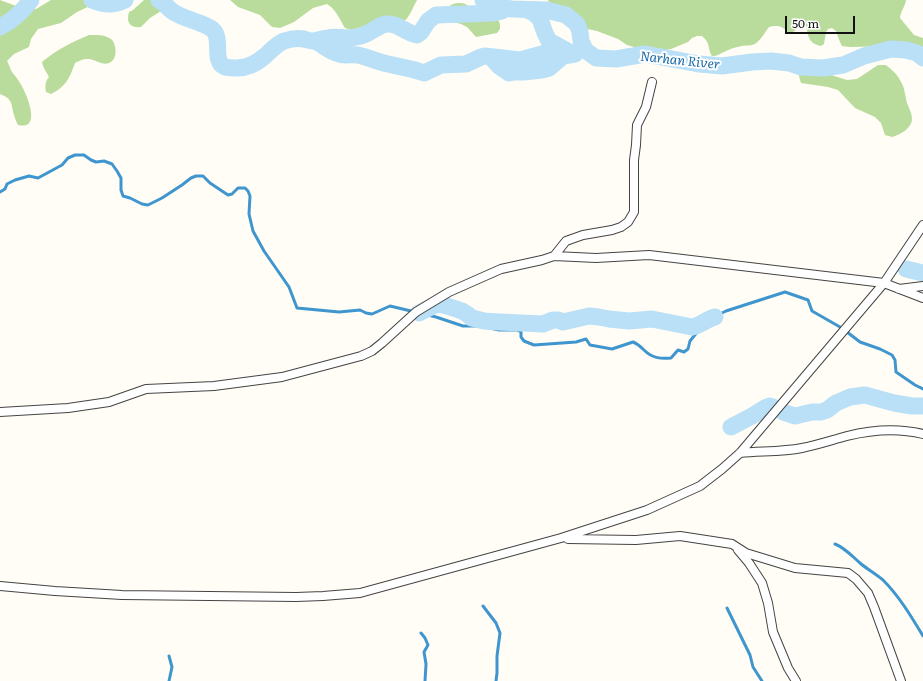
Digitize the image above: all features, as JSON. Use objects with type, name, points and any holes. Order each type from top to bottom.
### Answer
[{"type":"street","points":[[554,256],[566,241],[583,235],[621,227],[628,222],[634,212],[634,160],[637,125],[646,107],[652,82]]},
{"type":"street","points":[[0,586],[122,595],[253,597],[323,596],[360,592],[561,538],[647,510],[700,486],[722,470],[740,453],[884,283],[923,225]]},
{"type":"street","points":[[0,412],[68,408],[109,402],[146,389],[214,386],[282,377],[361,356],[372,351],[416,312],[449,292],[501,269],[554,256],[596,258],[649,255],[884,283],[923,298]]},
{"type":"street","points":[[898,289],[923,286]]},
{"type":"street","points":[[740,453],[801,448],[875,431],[914,432],[923,434]]},
{"type":"street","points":[[561,538],[636,540],[680,536],[732,544],[746,553],[795,568],[848,573],[856,579],[868,593],[901,681]]},
{"type":"street","points":[[732,544],[749,563],[762,583],[768,603],[773,632],[788,668],[796,681]]},
{"type":"green space","points":[[0,0],[27,10],[36,9],[51,0],[92,0],[90,6],[77,12],[61,23],[38,29],[31,39],[29,47],[14,54],[7,61],[12,72],[23,88],[29,102],[31,117],[30,122],[26,125],[18,125],[11,102],[0,94]]},
{"type":"green space","points":[[144,0],[159,2],[162,8],[161,11],[150,18],[141,27],[134,27],[130,24],[128,19],[129,12]]},
{"type":"green space","points":[[230,0],[417,0],[410,14],[400,24],[382,29],[364,26],[349,29],[345,28],[335,12],[327,4],[313,8],[294,22],[280,28],[272,27],[260,15],[238,7]]},
{"type":"green space","points":[[548,0],[906,0],[900,18],[914,35],[923,38],[923,53],[896,46],[842,46],[836,31],[832,28],[828,29],[826,32],[824,44],[821,46],[811,41],[806,26],[802,25],[793,32],[788,32],[780,26],[769,27],[755,44],[728,50],[714,56],[712,56],[708,43],[702,36],[697,36],[688,42],[665,50],[634,47],[597,31],[583,28],[575,19],[555,10]]},
{"type":"green space","points":[[457,3],[467,5],[475,15],[498,18],[500,29],[497,33],[476,37],[467,27],[450,21],[448,9],[453,4]]},
{"type":"green space","points":[[89,35],[103,36],[111,39],[116,52],[114,59],[106,64],[90,59],[84,59],[76,62],[64,85],[51,94],[46,92],[45,88],[49,77],[42,62],[76,40]]},
{"type":"green space","points":[[878,65],[886,65],[898,77],[903,87],[912,115],[908,128],[902,133],[892,137],[885,135],[881,123],[875,117],[855,108],[838,90],[801,83],[799,76],[799,71],[815,70],[847,80],[857,79]]},
{"type":"waterway","name":"Narhan River","points":[[0,27],[9,22],[31,0]]},
{"type":"waterway","name":"Narhan River","points":[[92,0],[108,4],[125,0]]},
{"type":"waterway","points":[[159,0],[175,13],[211,28],[216,35],[218,56],[221,64],[225,67],[232,68],[241,68],[256,63],[278,44],[284,41],[297,39],[317,41],[332,37],[356,37],[365,35],[385,24],[396,25],[417,35],[421,32],[428,21],[436,15],[493,13],[502,11]]},
{"type":"waterway","name":"Narhan River","points":[[483,0],[489,6],[512,9],[546,10],[566,15],[577,24],[585,50],[596,58],[616,59],[645,54],[699,64],[722,66],[771,61],[789,63],[801,67],[823,68],[843,65],[864,56],[891,49],[906,50],[917,53],[923,58]]},
{"type":"waterway","points":[[527,10],[534,13],[540,19],[549,41],[569,52]]},
{"type":"waterway","points":[[315,41],[339,54],[358,55],[424,73],[441,65],[466,64],[485,56],[520,60],[553,51],[567,51]]},
{"type":"waterway","points":[[491,57],[499,66],[509,73],[549,68],[563,56],[575,54]]},
{"type":"waterway","points":[[0,192],[5,189],[7,184],[15,180],[29,176],[38,178],[62,165],[68,158],[75,155],[84,155],[96,162],[104,161],[112,164],[121,178],[121,190],[123,196],[142,204],[148,205],[162,198],[196,176],[203,176],[210,183],[228,195],[232,194],[238,188],[245,188],[250,196],[249,214],[253,231],[264,251],[289,287],[297,308],[339,312],[360,310],[372,314],[390,306],[436,317],[463,326],[480,326],[499,330],[517,330],[521,332],[521,337],[524,341],[534,345],[576,342],[586,339],[590,345],[612,349],[633,342],[639,345],[650,355],[663,358],[671,358],[678,350],[684,352],[688,349],[690,341],[706,321],[726,311],[785,292],[808,300],[812,311],[840,327]]},
{"type":"waterway","name":"Narhan River","points":[[906,269],[923,273]]},
{"type":"waterway","points":[[419,313],[439,304],[462,311],[472,318],[484,321],[543,324],[553,320],[563,322],[589,316],[629,321],[652,319],[692,327],[715,317]]},
{"type":"waterway","name":"Narhan River","points":[[847,332],[860,342],[892,355],[895,360],[896,372],[923,389]]},
{"type":"waterway","name":"Narhan River","points":[[783,412],[795,416],[812,412],[821,412],[850,397],[865,395],[894,403],[923,406]]},
{"type":"waterway","name":"Narhan River","points":[[731,427],[765,408],[770,406],[773,407]]},
{"type":"waterway","points":[[835,544],[845,550],[889,586],[900,599],[923,636]]},
{"type":"waterway","points":[[483,606],[496,623],[500,633],[496,681]]},
{"type":"waterway","points":[[727,608],[750,655],[753,667],[762,681]]},
{"type":"waterway","points":[[421,633],[428,645],[424,652],[426,664],[425,681]]},
{"type":"waterway","points":[[169,656],[172,667],[169,681]]}]
